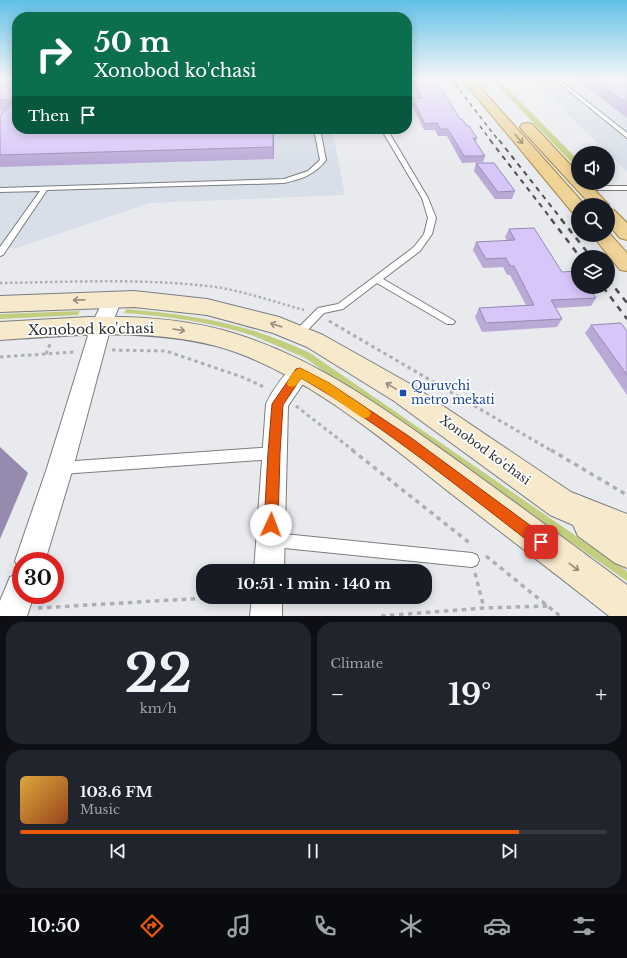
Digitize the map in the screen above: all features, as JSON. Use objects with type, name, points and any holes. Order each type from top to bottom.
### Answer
[{"type":"main road","points":[[491,107],[571,200]]},
{"type":"main road","points":[[519,118],[571,174]]},
{"type":"main road","points":[[586,190],[593,198]]},
{"type":"main road","points":[[615,221],[627,234]]},
{"type":"main road","points":[[607,242],[627,265]]},
{"type":"street","points":[[33,552],[60,468],[101,326],[113,299]]},
{"type":"street","name":"Xonobod ko'chasi","points":[[0,304],[134,299],[207,307],[252,318],[298,334],[326,348],[403,393],[561,504],[627,530]]},
{"type":"street","name":"Xonobod ko'chasi","points":[[0,331],[101,326],[140,326],[177,330],[218,338],[253,349],[325,386],[405,440],[627,607]]},
{"type":"street","points":[[269,564],[277,404],[300,372]]},
{"type":"street","points":[[561,504],[627,551]]},
{"type":"street","points":[[266,616],[267,604]]},
{"type":"lane","points":[[591,107],[627,136]]},
{"type":"lane","points":[[0,190],[284,181],[301,177],[314,171],[323,160],[318,134]]},
{"type":"lane","points":[[298,334],[321,310],[340,306],[417,249],[428,234],[432,218],[425,198],[387,134]]},
{"type":"lane","points":[[615,187],[627,188]]},
{"type":"lane","points":[[0,253],[45,189]]},
{"type":"lane","points":[[377,279],[450,322]]},
{"type":"lane","points":[[60,468],[274,453]]},
{"type":"lane","points":[[271,540],[472,560]]},
{"type":"path","points":[[64,602],[196,598]]},
{"type":"path","points":[[381,616],[484,608],[548,606]]},
{"type":"shaded area","points":[[0,107],[10,107],[12,114],[12,134],[333,134],[345,195],[149,203],[17,248],[0,248]]},
{"type":"shaded area","points":[[561,107],[627,107],[627,172],[615,160],[615,146],[601,146]]},
{"type":"green space","points":[[518,107],[525,107],[571,153],[571,162]]},
{"type":"green space","points":[[126,309],[175,314],[242,327],[264,334],[310,353],[627,571],[627,581],[305,358],[251,335],[235,330],[188,320],[124,313]]},
{"type":"green space","points":[[80,311],[78,315],[0,319],[0,314]]},
{"type":"building","points":[[8,107],[12,107],[12,134],[273,134],[273,147],[0,155],[0,115]]},
{"type":"building","points":[[416,107],[452,107],[460,119],[462,119],[467,126],[469,126],[477,138],[473,138],[485,156],[464,156],[448,129],[440,129],[437,123],[425,124]]},
{"type":"building","points":[[476,163],[494,163],[515,191],[498,192]]},
{"type":"building","points":[[534,228],[562,272],[571,271],[571,294],[593,294],[596,298],[551,300],[562,319],[486,323],[479,308],[534,305],[514,266],[510,266],[506,258],[486,259],[476,242],[515,240],[509,229]]},
{"type":"building","points":[[621,323],[627,331],[627,375],[591,325]]},
{"type":"railway","points":[[472,107],[499,141]]},
{"type":"railway","points":[[480,126],[491,141]]},
{"type":"railway","points":[[490,140],[552,220]]},
{"type":"railway","points":[[499,140],[562,220]]},
{"type":"railway","points":[[551,219],[575,250]]},
{"type":"railway","points":[[561,219],[585,250]]},
{"type":"railway","points":[[615,288],[627,303]]},
{"type":"railway","points":[[608,294],[627,319]]},
{"type":"slow traffic","points":[[292,383],[300,372],[325,386],[365,413]]},
{"type":"place","name":"Quruvchi metro mekati","points":[[403,393]]},
{"type":"route","points":[[271,525],[277,404],[300,372],[325,386],[405,440],[541,542]]}]
